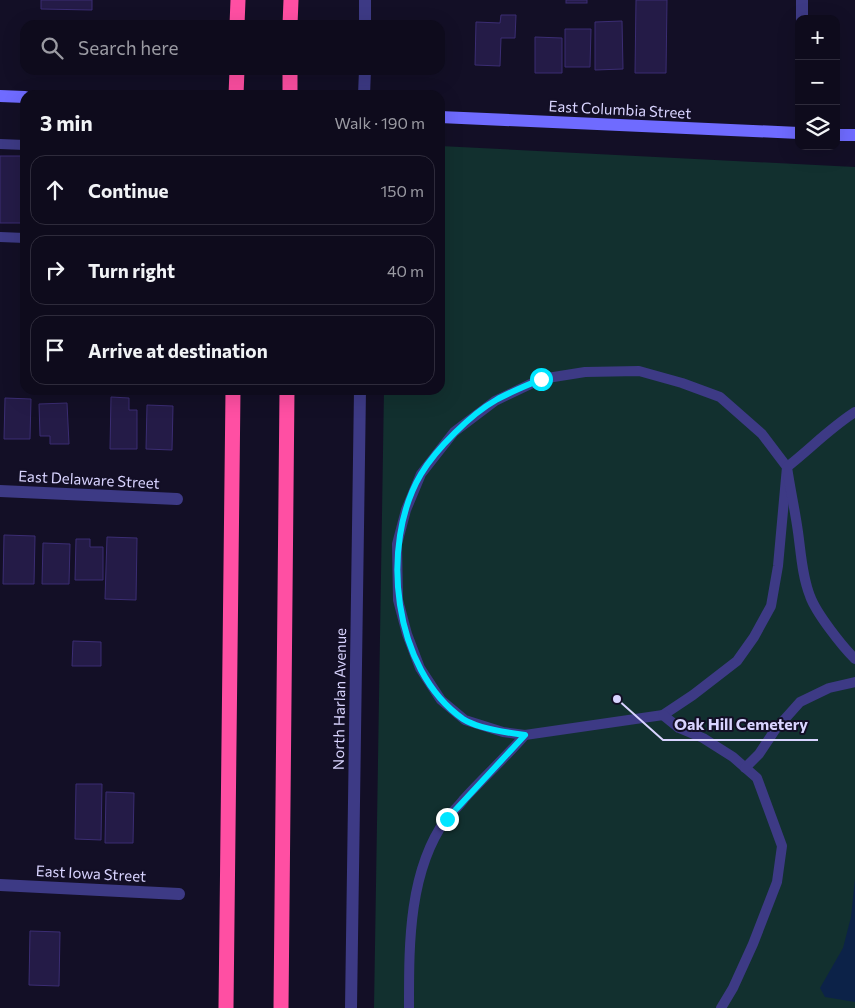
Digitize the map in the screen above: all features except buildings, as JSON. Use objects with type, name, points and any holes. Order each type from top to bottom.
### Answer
[{"type":"highway","points":[[237,20],[238,0]]},
{"type":"highway","points":[[290,20],[291,0]]},
{"type":"highway","points":[[236,90],[237,75]]},
{"type":"highway","points":[[290,75],[290,90]]},
{"type":"highway","points":[[226,1008],[233,395]]},
{"type":"highway","points":[[281,1008],[287,395]]},
{"type":"street","points":[[365,0],[365,20]]},
{"type":"street","points":[[802,0],[802,15]]},
{"type":"street","points":[[364,75],[364,90]]},
{"type":"street","points":[[0,96],[20,97]]},
{"type":"street","name":"East Columbia Street","points":[[445,117],[795,130]]},
{"type":"street","points":[[840,134],[855,135]]},
{"type":"street","name":"North Harlan Avenue","points":[[352,1008],[360,395]]},
{"type":"street","name":"East Delaware Street","points":[[0,491],[177,499]]},
{"type":"street","name":"East Iowa Street","points":[[0,885],[180,894]]},
{"type":"lane","points":[[0,144],[20,146]]},
{"type":"lane","points":[[0,237],[20,238]]},
{"type":"lane","points":[[855,412],[833,426],[787,467],[778,566],[771,606],[754,638],[737,661],[693,695],[663,715],[525,735],[503,732],[465,720],[441,700],[420,668],[407,634],[398,600],[397,544],[406,510],[421,474],[454,432],[495,401],[541,379],[585,372],[639,371],[682,383],[720,397],[762,434],[787,467],[798,532],[800,558],[810,597],[833,632],[855,659]]},
{"type":"lane","points":[[745,768],[759,754],[775,730],[800,702],[829,688],[855,682]]},
{"type":"lane","points":[[663,715],[679,728],[703,738],[733,757],[757,778],[782,846],[777,882],[753,944],[722,1008]]},
{"type":"lane","points":[[409,1008],[409,960],[421,872],[433,844],[447,819],[525,735]]},
{"type":"green space","points":[[445,146],[855,167],[855,1008],[374,1008],[384,395],[445,395]]},
{"type":"water","points":[[855,879],[855,1002],[825,997],[820,988],[843,948],[851,917]]},
{"type":"place","name":"Oak Hill Cemetery","points":[[617,699]]},
{"type":"route","points":[[447,819],[525,735],[503,732],[465,720],[441,700],[420,668],[407,634],[398,600],[397,544],[406,510],[421,474],[454,432],[495,401],[541,379]]}]
